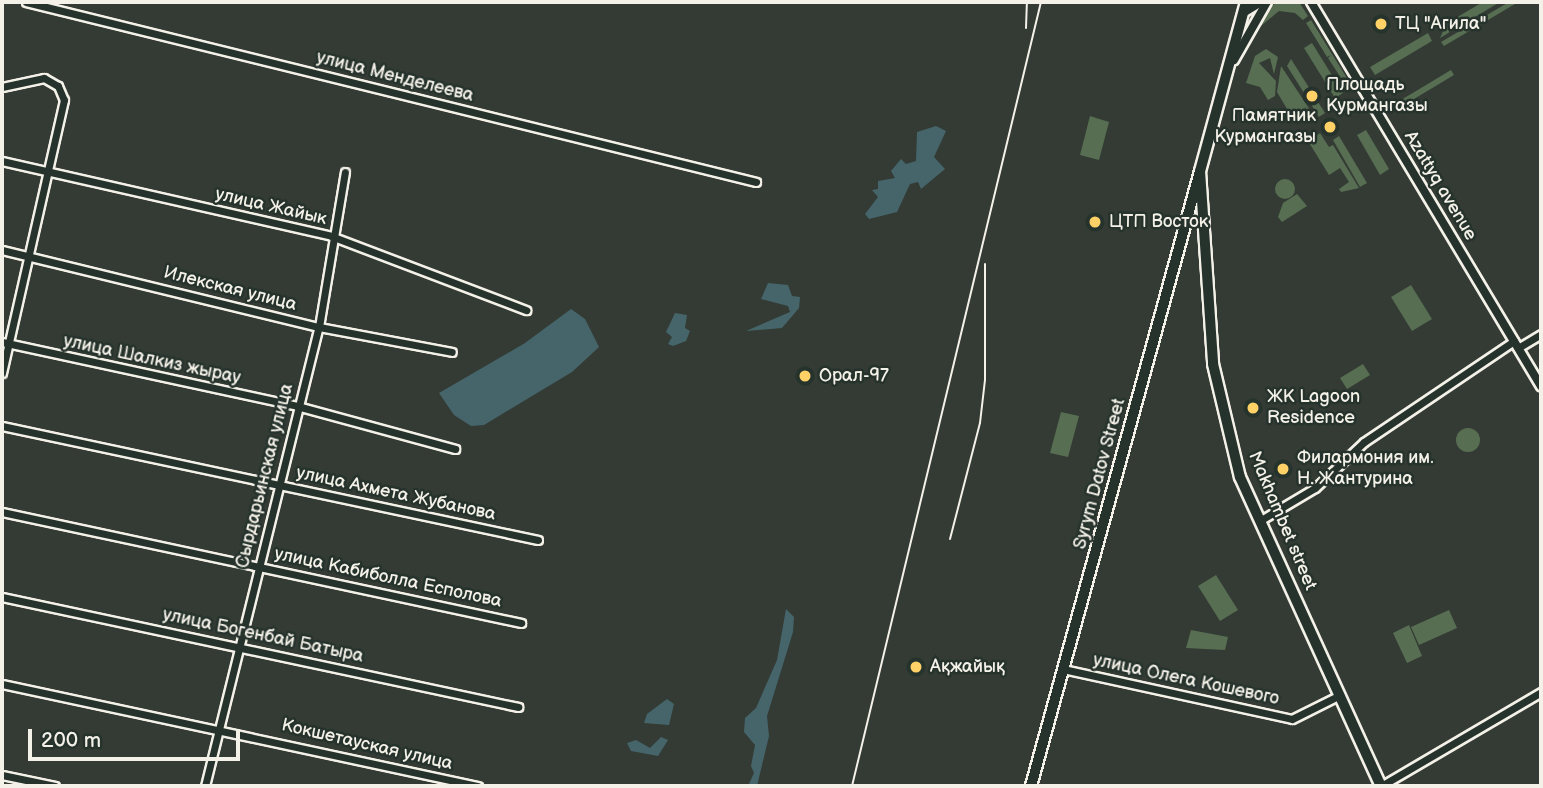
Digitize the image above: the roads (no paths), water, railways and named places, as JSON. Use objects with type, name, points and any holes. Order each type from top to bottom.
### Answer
[{"type":"main road","name":"Makhambet street","points":[[1246,2],[1200,171],[1213,365],[1240,477],[1381,786]]},
{"type":"main road","name":"Syrym Datov Street","points":[[1031,786],[1200,171]]},
{"type":"street","name":"улица Менделеева","points":[[26,2],[756,182]]},
{"type":"street","points":[[1243,13],[1261,2]]},
{"type":"street","points":[[1225,79],[1267,2]]},
{"type":"street","name":"Azattyq avenue","points":[[1311,2],[1541,386]]},
{"type":"street","points":[[2,87],[44,78],[58,86],[64,100],[5,343],[2,373]]},
{"type":"street","name":"улица Жайык","points":[[2,161],[334,238],[526,310]]},
{"type":"street","name":"Сырдарьинская улица","points":[[205,786],[297,406],[319,327],[345,172]]},
{"type":"street","name":"Илекская улица","points":[[2,250],[319,327],[452,352]]},
{"type":"street","points":[[1261,520],[1315,488],[1364,442],[1516,345],[1541,334]]},
{"type":"street","name":"улица Шалкиз жырау","points":[[5,343],[297,406],[455,449]]},
{"type":"street","name":"улица Ахмета Жубанова","points":[[2,426],[538,540]]},
{"type":"street","name":"улица Кабиболла Есполова","points":[[2,512],[521,623]]},
{"type":"street","name":"улица Богенбай Батыра","points":[[2,597],[518,707]]},
{"type":"street","name":"улица Олега Кошевого","points":[[1063,669],[1292,719],[1340,695]]},
{"type":"street","name":"Кокшетауская улица","points":[[2,684],[219,728],[478,786]]},
{"type":"street","points":[[1381,786],[1541,692]]},
{"type":"street","points":[[2,775],[55,786]]},
{"type":"water","points":[[936,126],[946,131],[934,157],[945,169],[921,189],[918,182],[910,184],[897,212],[869,219],[865,214],[878,197],[872,190],[878,189],[878,181],[895,178],[891,171],[901,159],[906,164],[916,161],[917,132]]},
{"type":"water","points":[[768,283],[788,285],[792,296],[800,297],[799,308],[782,328],[746,331],[790,312],[788,306],[761,299]]},
{"type":"water","points":[[571,309],[585,319],[599,347],[572,372],[484,425],[471,426],[454,415],[439,393],[525,343]]},
{"type":"water","points":[[675,313],[687,315],[685,328],[690,331],[686,341],[673,346],[668,344],[672,337],[666,332]]},
{"type":"water","points":[[786,609],[794,617],[793,632],[767,716],[769,736],[757,786],[748,786],[754,773],[751,766],[755,745],[744,732],[745,718],[756,708],[777,660]]},
{"type":"water","points":[[667,699],[674,704],[669,725],[644,723],[647,714]]},
{"type":"water","points":[[661,737],[668,740],[658,756],[631,751],[627,743],[636,740],[650,748]]},
{"type":"railway","points":[[1026,28],[1027,2]]},
{"type":"railway","points":[[852,786],[1041,2]]},
{"type":"railway","points":[[950,539],[980,423],[985,380],[985,264]]},
{"type":"place","name":"ТЦ \"Агила\"","points":[[1381,24]]},
{"type":"place","name":"Площадь Курмангазы","points":[[1312,96]]},
{"type":"place","name":"Памятник Курмангазы","points":[[1330,127]]},
{"type":"place","name":"ЦТП Восток","points":[[1095,222]]},
{"type":"place","name":"Орал-97","points":[[805,376]]},
{"type":"place","name":"ЖК Lagoon Residence","points":[[1253,408]]},
{"type":"place","name":"Филармония им. Н. Жантурина","points":[[1283,469]]},
{"type":"place","name":"Ақжайық","points":[[916,667]]}]
